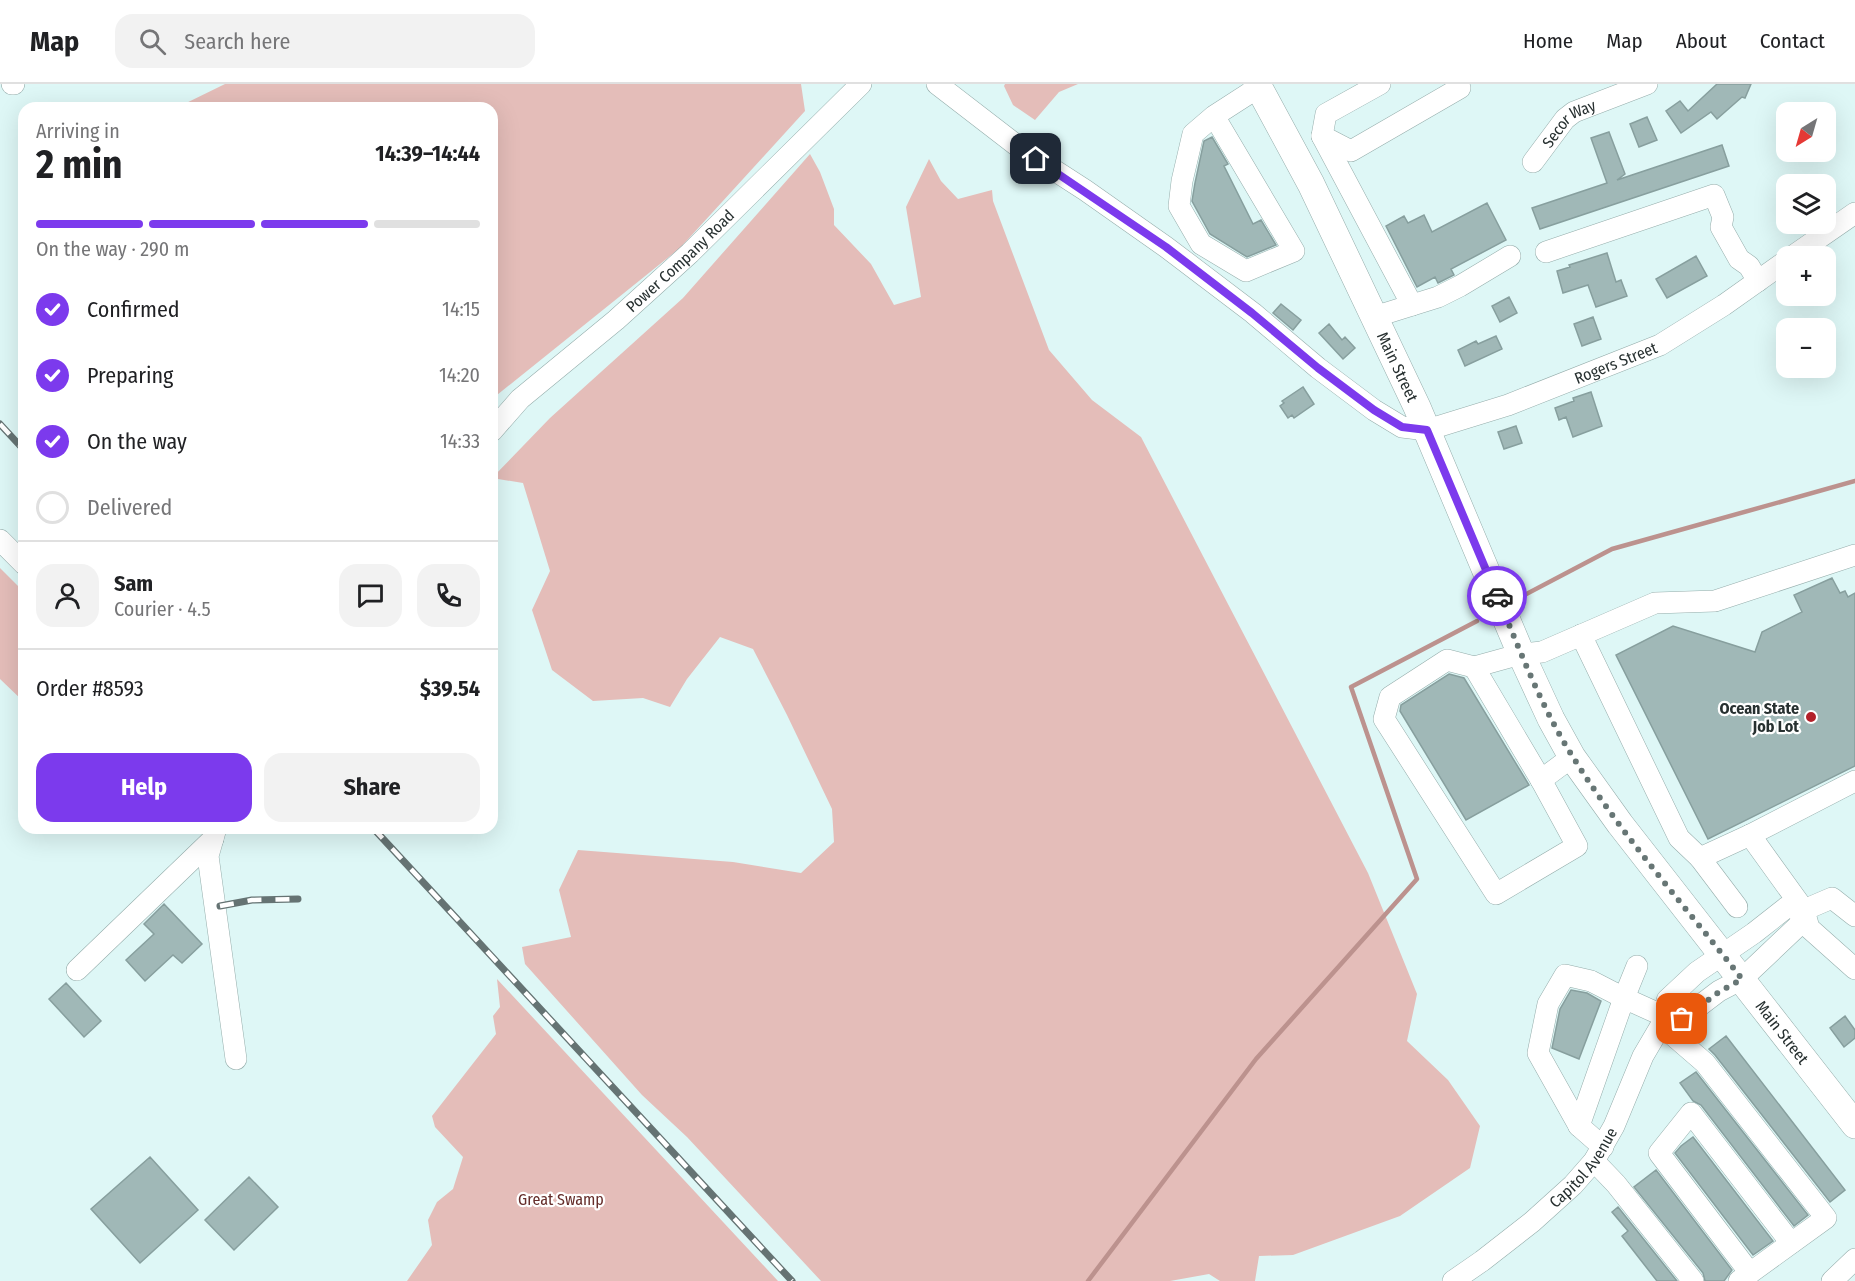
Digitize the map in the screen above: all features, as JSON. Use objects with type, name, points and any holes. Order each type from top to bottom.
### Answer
[{"type":"main road","name":"Main Street","points":[[1258,86],[1311,184],[1427,430],[1521,654],[1551,719],[1572,757],[1620,824],[1855,1125]]},
{"type":"street","name":"Power Company Road","points":[[498,424],[520,399],[616,320],[690,253],[861,84]]},
{"type":"street","points":[[937,84],[1020,148],[1094,196],[1188,264],[1374,410],[1402,427],[1427,430]]},
{"type":"street","points":[[1380,84],[1326,114],[1322,136],[1412,305]]},
{"type":"street","points":[[1322,136],[1351,151],[1460,88],[1458,84]]},
{"type":"street","name":"Secor Way","points":[[1533,162],[1565,119],[1574,112],[1647,84]]},
{"type":"street","points":[[1214,116],[1294,252],[1246,272],[1201,244],[1179,206],[1182,181],[1193,134],[1214,116],[1258,86]]},
{"type":"street","points":[[1295,154],[1322,136]]},
{"type":"street","points":[[1546,252],[1714,195],[1723,217],[1721,227],[1739,259],[1754,274]]},
{"type":"street","points":[[1807,246],[1855,213]]},
{"type":"street","points":[[1188,264],[1201,244]]},
{"type":"street","points":[[1374,317],[1438,297],[1510,256]]},
{"type":"street","name":"Rogers Street","points":[[1427,430],[1508,405],[1660,345],[1724,305],[1754,274],[1776,265]]},
{"type":"street","points":[[0,540],[18,558]]},
{"type":"street","points":[[1474,667],[1577,846],[1496,894],[1384,719],[1390,697],[1447,660],[1474,667],[1521,654],[1542,652],[1655,603],[1715,601],[1855,555]]},
{"type":"street","points":[[1581,635],[1679,838],[1700,858],[1737,907]]},
{"type":"street","points":[[1541,780],[1572,757]]},
{"type":"street","points":[[1700,858],[1855,781]]},
{"type":"street","points":[[77,970],[214,834]]},
{"type":"street","points":[[214,834],[208,856],[236,1059]]},
{"type":"street","points":[[1750,835],[1804,910],[1809,928],[1855,969]]},
{"type":"street","points":[[1723,955],[1787,907],[1804,910],[1832,898],[1855,916]]},
{"type":"street","points":[[1663,1021],[1682,1019],[1719,992],[1742,979],[1799,925],[1804,910]]},
{"type":"street","name":"Capitol Avenue","points":[[1464,1278],[1573,1185],[1598,1154],[1614,1126],[1643,1056],[1663,1021],[1666,1000],[1697,972],[1723,955]]},
{"type":"street","points":[[1579,1126],[1637,966]]},
{"type":"street","points":[[1693,1281],[1616,1184],[1579,1126],[1538,1053],[1548,1004],[1565,975],[1592,981],[1663,1021],[1705,1063],[1826,1218],[1744,1277],[1659,1153],[1691,1113],[1791,1243]]},
{"type":"street","points":[[1832,1281],[1855,1259]]},
{"type":"green space","points":[[225,84],[801,84],[805,111],[680,248],[498,394],[498,102],[188,102]]},
{"type":"green space","points":[[1005,84],[1078,84],[1059,92],[1035,120],[1013,105]]},
{"type":"green space","points":[[810,154],[820,172],[834,209],[834,225],[871,264],[894,305],[921,297],[906,207],[929,159],[941,181],[958,199],[992,190],[993,201],[1049,350],[1092,400],[1141,437],[1368,873],[1417,994],[1407,1041],[1448,1080],[1480,1126],[1470,1168],[1400,1216],[1293,1255],[1259,1256],[1255,1281],[1220,1281],[1209,1274],[1170,1281],[821,1281],[687,1137],[642,1095],[525,964],[522,947],[571,937],[559,890],[578,850],[733,862],[801,873],[834,842],[832,809],[753,649],[720,637],[687,679],[670,707],[643,698],[593,701],[552,670],[532,610],[550,571],[523,483],[498,479],[498,472],[550,418],[683,298]]},
{"type":"green space","points":[[0,568],[18,586],[18,696],[0,679]]},
{"type":"green space","name":"Great Swamp","points":[[497,979],[778,1281],[407,1281],[432,1245],[428,1220],[437,1202],[453,1189],[463,1157],[435,1127],[432,1116],[496,1034],[493,1016],[500,1007]]},
{"type":"building","points":[[1717,84],[1751,84],[1745,98],[1742,97],[1717,119],[1711,112],[1681,133],[1666,111],[1680,101],[1688,111]]},
{"type":"building","points":[[1647,117],[1657,140],[1639,147],[1630,124]]},
{"type":"building","points":[[1609,132],[1625,174],[1617,180],[1722,145],[1729,166],[1540,229],[1532,208],[1607,183],[1591,138]]},
{"type":"building","points":[[1212,137],[1228,164],[1224,166],[1253,224],[1261,220],[1276,245],[1247,257],[1210,234],[1192,201],[1204,141]]},
{"type":"building","points":[[1487,203],[1506,240],[1451,269],[1454,275],[1438,283],[1435,277],[1417,287],[1386,226],[1404,216],[1408,223],[1424,215],[1432,232]]},
{"type":"building","points":[[1607,253],[1616,282],[1621,280],[1627,296],[1596,307],[1588,285],[1563,293],[1557,271]]},
{"type":"building","points":[[1696,256],[1707,276],[1667,298],[1656,279]]},
{"type":"building","points":[[1509,297],[1517,313],[1500,322],[1492,306]]},
{"type":"building","points":[[1281,304],[1301,320],[1293,330],[1273,313]]},
{"type":"building","points":[[1593,317],[1601,339],[1582,346],[1574,324]]},
{"type":"building","points":[[1329,324],[1342,340],[1345,337],[1355,348],[1343,359],[1319,333]]},
{"type":"building","points":[[1496,336],[1502,349],[1465,366],[1458,350],[1476,341],[1478,344]]},
{"type":"building","points":[[1303,387],[1314,404],[1294,418],[1292,415],[1288,418],[1280,406],[1284,403],[1282,401]]},
{"type":"building","points":[[1591,392],[1602,426],[1573,437],[1566,417],[1559,420],[1555,408],[1574,401],[1573,398]]},
{"type":"building","points":[[1516,426],[1522,443],[1504,449],[1498,432]]},
{"type":"building","points":[[1832,578],[1840,593],[1845,591],[1848,597],[1855,593],[1855,766],[1708,839],[1616,655],[1673,626],[1755,652],[1762,632],[1802,612],[1794,595]]},
{"type":"building","points":[[1449,674],[1464,678],[1529,785],[1466,820],[1400,711],[1401,705]]},
{"type":"building","points":[[164,904],[202,944],[182,963],[173,955],[145,981],[126,960],[154,934],[144,924]]},
{"type":"building","points":[[66,983],[101,1021],[84,1037],[49,999]]},
{"type":"building","points":[[1571,990],[1587,993],[1601,1001],[1579,1059],[1552,1048],[1560,1009]]},
{"type":"building","points":[[1845,1016],[1855,1030],[1855,1038],[1844,1047],[1830,1028]]},
{"type":"building","points":[[1726,1036],[1845,1190],[1830,1202],[1709,1049]]},
{"type":"building","points":[[1696,1072],[1808,1215],[1794,1226],[1701,1105],[1693,1101],[1680,1083]]},
{"type":"building","points":[[1693,1137],[1773,1241],[1753,1255],[1675,1153]]},
{"type":"building","points":[[150,1157],[198,1210],[140,1263],[91,1209]]},
{"type":"building","points":[[1656,1170],[1732,1270],[1724,1281],[1705,1281],[1703,1273],[1634,1187]]},
{"type":"building","points":[[249,1177],[278,1207],[234,1250],[205,1220]]},
{"type":"building","points":[[1618,1207],[1677,1281],[1657,1281],[1622,1236],[1628,1231],[1612,1212]]},
{"type":"waterway","points":[[1515,600],[1612,549],[1855,481]]},
{"type":"waterway","points":[[1088,1281],[1256,1059],[1417,879],[1351,687],[1477,621]]},
{"type":"railway","points":[[0,424],[18,444]]},
{"type":"railway","points":[[379,834],[792,1281]]},
{"type":"railway","points":[[220,906],[252,900],[298,899]]},
{"type":"way so far","points":[[1497,596],[1551,719],[1572,757],[1620,824],[1742,979],[1719,992],[1682,1019]]},
{"type":"place","name":"Ocean State Job Lot","points":[[1811,717]]},
{"type":"route","points":[[1036,159],[1166,247],[1374,410],[1402,427],[1427,430],[1497,596]]}]
